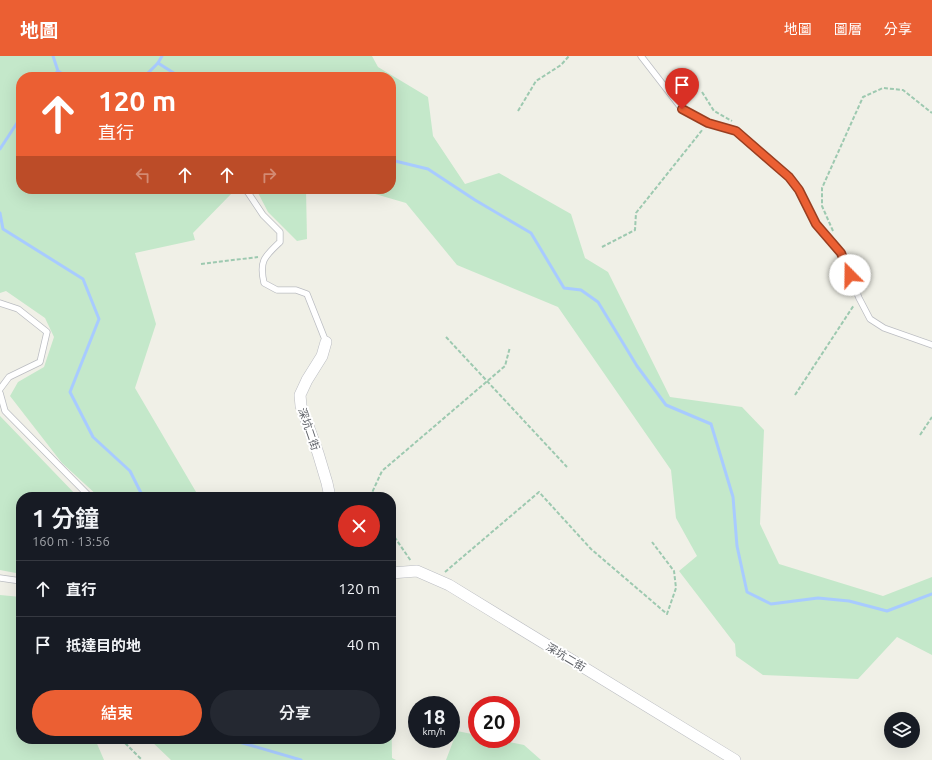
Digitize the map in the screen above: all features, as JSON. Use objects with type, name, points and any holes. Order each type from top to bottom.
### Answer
[{"type":"street","name":"深坑二街","points":[[326,342],[322,356],[307,380],[300,395],[301,406],[318,453],[329,492]]},
{"type":"street","name":"深坑二街","points":[[396,573],[417,571],[456,589],[735,760]]},
{"type":"lane","points":[[641,56],[682,109],[708,123],[736,131],[789,177],[799,190],[816,224],[841,253],[859,298],[870,319],[884,328],[932,345]]},
{"type":"lane","points":[[249,194],[263,215],[280,232],[280,242],[265,256],[262,272],[264,283],[277,290],[296,290],[307,294],[326,342]]},
{"type":"lane","points":[[0,303],[18,309],[47,332],[40,362],[9,377],[0,389]]},
{"type":"lane","points":[[0,393],[5,411],[85,492]]},
{"type":"lane","points":[[0,578],[16,580]]},
{"type":"path","points":[[518,111],[536,81],[561,65],[569,56]]},
{"type":"path","points":[[834,231],[822,206],[822,188],[863,97],[883,88],[903,90],[932,113]]},
{"type":"path","points":[[702,92],[714,111],[735,122],[736,131]]},
{"type":"path","points":[[602,247],[635,230],[636,213],[708,123]]},
{"type":"path","points":[[201,264],[265,256]]},
{"type":"path","points":[[795,395],[859,298]]},
{"type":"path","points":[[446,337],[567,467]]},
{"type":"path","points":[[372,492],[382,471],[505,366],[510,347]]},
{"type":"path","points":[[920,435],[932,417]]},
{"type":"path","points":[[436,579],[539,492],[591,549],[667,614],[676,588],[674,571],[652,542]]},
{"type":"path","points":[[396,540],[417,571]]},
{"type":"path","points":[[126,744],[142,760]]},
{"type":"green space","points":[[0,56],[372,56],[378,67],[386,72],[16,72],[16,194],[231,194],[193,233],[195,240],[135,253],[156,324],[135,388],[196,492],[94,492],[62,463],[10,396],[18,382],[44,367],[54,337],[45,318],[6,291],[0,293]]},
{"type":"green space","points":[[396,78],[428,97],[433,136],[465,184],[499,173],[571,214],[585,258],[608,272],[670,397],[742,407],[764,430],[760,524],[779,564],[883,596],[932,577],[932,655],[897,637],[858,679],[763,675],[736,656],[735,644],[679,571],[697,556],[676,518],[671,470],[558,307],[457,265],[406,203],[375,194],[396,194]]},
{"type":"green space","points":[[259,194],[306,194],[307,239],[297,241],[268,212]]},
{"type":"green space","points":[[0,416],[73,492],[16,492],[16,573],[0,570]]},
{"type":"green space","points":[[0,595],[16,597],[16,744],[97,744],[104,760],[0,760]]},
{"type":"green space","points":[[460,732],[468,733],[468,748],[520,748],[520,744],[524,745],[541,760],[446,760],[451,748],[460,748]]},
{"type":"green space","points":[[154,744],[392,744],[392,758],[396,760],[171,760]]},
{"type":"waterway","points":[[53,56],[60,72]]},
{"type":"waterway","points":[[158,63],[162,56]]},
{"type":"waterway","points":[[149,72],[158,63],[172,72]]},
{"type":"waterway","points":[[0,149],[16,125]]},
{"type":"waterway","points":[[396,161],[428,169],[475,200],[531,233],[564,288],[581,290],[598,302],[637,366],[666,405],[711,424],[733,497],[737,546],[747,592],[771,604],[818,598],[849,601],[887,611],[932,594]]},
{"type":"waterway","points":[[0,213],[3,229],[83,279],[99,319],[70,392],[93,437],[130,471],[140,492]]},
{"type":"waterway","points":[[246,744],[301,760]]},
{"type":"route","points":[[682,109],[708,123],[736,131],[789,177],[799,190],[816,224],[841,253],[850,275]]}]
